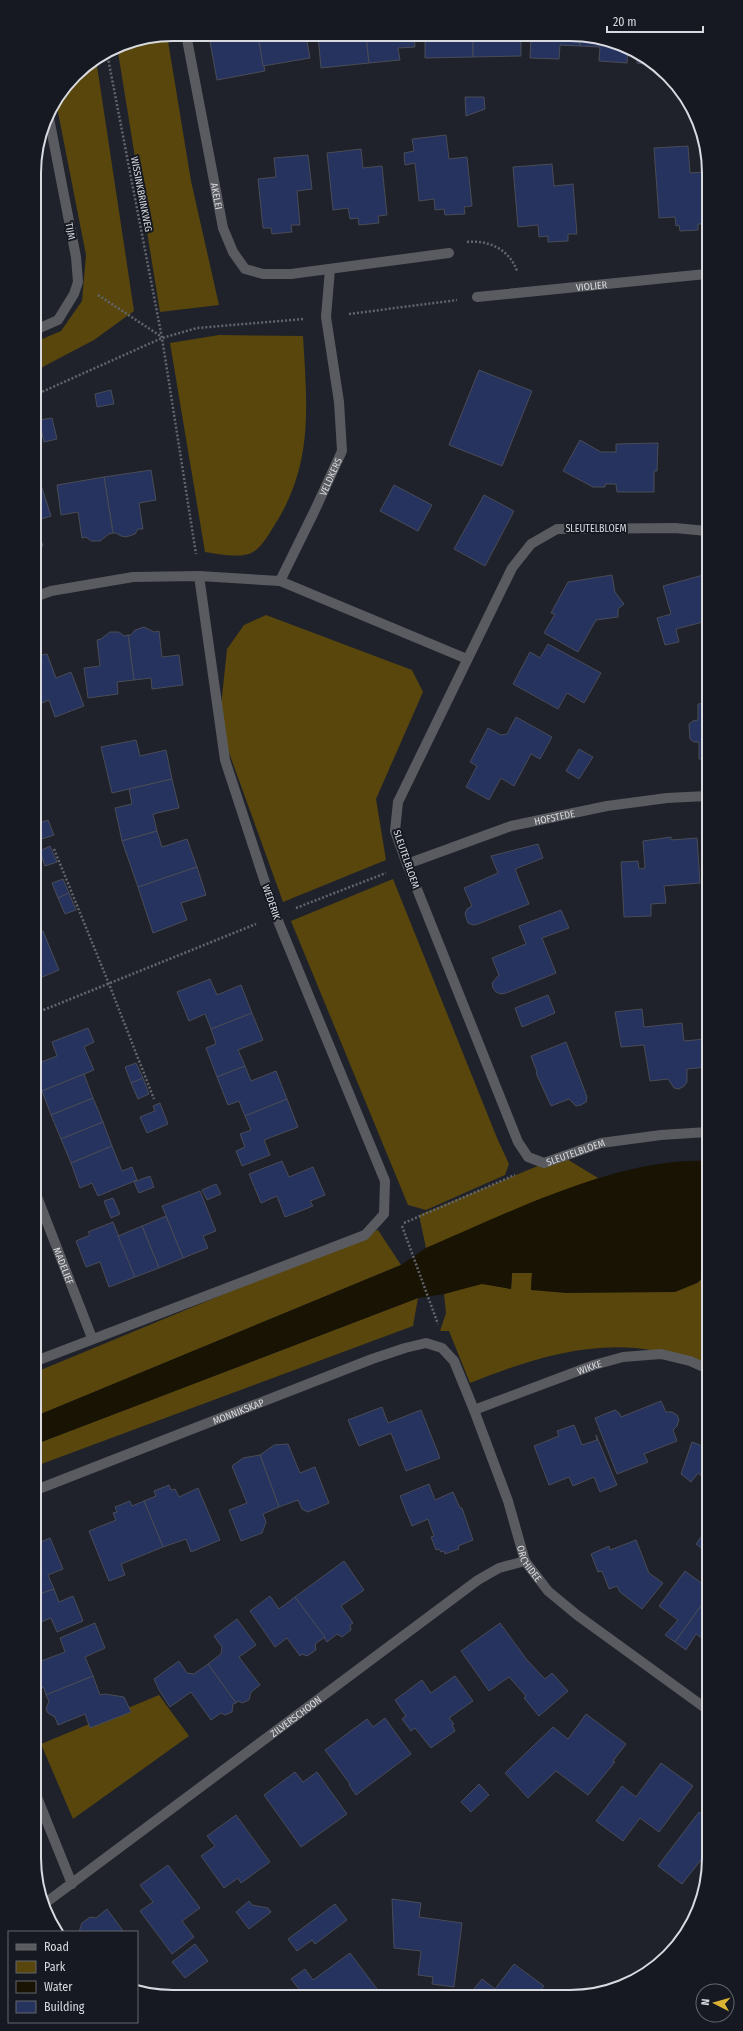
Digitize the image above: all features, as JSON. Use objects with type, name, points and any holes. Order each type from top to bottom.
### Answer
[{"type":"street","name":"AKELEI","points":[[187,41],[223,228],[233,252],[245,269],[263,274],[292,274],[449,253]]},
{"type":"street","name":"TIJM","points":[[41,327],[58,320],[74,294],[78,282],[76,258],[50,125]]},
{"type":"street","points":[[326,317],[330,269]]},
{"type":"street","name":"VIOLIER","points":[[477,297],[521,291],[702,274]]},
{"type":"street","name":"VELDKERS","points":[[280,580],[342,451],[339,402],[326,317]]},
{"type":"street","name":"SLEUTELBLOEM","points":[[702,531],[675,528],[557,529],[531,544],[512,568],[466,659],[398,802],[395,831],[518,1142],[528,1157],[544,1163],[601,1143],[662,1135],[702,1132]]},
{"type":"street","points":[[41,595],[51,591],[133,577],[199,576],[280,580],[466,659]]},
{"type":"street","name":"WEDERIK","points":[[92,1338],[365,1235],[384,1214],[386,1181],[276,916],[225,760],[199,576]]},
{"type":"street","name":"HOFSTEDE","points":[[407,864],[511,826],[606,806],[668,798],[702,796]]},
{"type":"street","name":"MADELIEF","points":[[41,1207],[92,1338]]},
{"type":"street","points":[[41,1359],[92,1338]]},
{"type":"street","name":"MONNIKSKAP","points":[[41,1488],[372,1359],[426,1343],[442,1348]]},
{"type":"street","name":"ORCHIDEE","points":[[442,1348],[454,1361],[474,1410],[508,1501],[525,1561],[548,1591],[577,1615],[702,1706]]},
{"type":"street","name":"WIKKE","points":[[474,1410],[594,1364],[623,1357],[661,1354],[690,1361],[702,1366]]},
{"type":"street","name":"ZILVERSCHOON","points":[[48,1901],[478,1580],[499,1568],[525,1561]]},
{"type":"street","points":[[41,1807],[72,1884]]},
{"type":"path","name":"WISSINKBRINKWEG","points":[[108,58],[162,338],[199,576]]},
{"type":"path","points":[[449,253],[456,243],[470,242],[486,242],[503,250],[516,269],[521,291]]},
{"type":"path","points":[[78,282],[162,338]]},
{"type":"path","points":[[41,392],[162,338],[197,328],[326,317],[477,297]]},
{"type":"path","points":[[54,848],[154,1099]]},
{"type":"path","points":[[41,1011],[407,864]]},
{"type":"path","points":[[402,1224],[544,1163]]},
{"type":"path","points":[[410,1248],[438,1318]]},
{"type":"green space","points":[[168,41],[191,181],[219,305],[160,312],[118,53],[147,44]]},
{"type":"green space","points":[[97,65],[134,311],[94,340],[41,368],[41,339],[61,331],[82,301],[86,255],[58,110],[68,93],[86,74]]},
{"type":"green space","points":[[219,335],[303,336],[306,386],[305,434],[302,457],[296,480],[287,503],[265,540],[253,552],[236,556],[205,552],[170,343]]},
{"type":"green space","points":[[266,615],[412,670],[423,692],[376,799],[386,860],[283,902],[219,725],[227,649],[244,625]]},
{"type":"green space","points":[[393,879],[497,1138],[509,1164],[505,1175],[426,1210],[408,1205],[291,921]]},
{"type":"green space","points":[[562,1156],[598,1178],[426,1248],[419,1215]]},
{"type":"green space","points":[[378,1230],[401,1265],[41,1414],[41,1370]]},
{"type":"green space","points":[[512,1272],[532,1273],[531,1290],[697,1283],[702,1278],[702,1362],[672,1354],[636,1348],[593,1348],[572,1351],[531,1361],[470,1383],[449,1331],[440,1331],[446,1313],[444,1294],[482,1283],[511,1289]]},
{"type":"green space","points":[[418,1298],[413,1326],[41,1464],[41,1442]]},
{"type":"green space","points":[[159,1695],[189,1736],[73,1819],[41,1744]]},
{"type":"water","points":[[702,1161],[702,1278],[697,1283],[675,1292],[566,1293],[531,1290],[532,1273],[512,1273],[511,1289],[482,1284],[444,1294],[418,1298],[41,1442],[41,1414],[401,1265],[426,1248],[528,1204],[601,1178],[638,1168],[673,1162]]},
{"type":"building","points":[[259,41],[265,71],[217,80],[210,42]]},
{"type":"building","points":[[259,41],[307,41],[310,58],[263,66]]},
{"type":"building","points":[[319,41],[367,41],[369,63],[321,68]]},
{"type":"building","points":[[367,41],[414,41],[415,47],[398,48],[400,60],[369,63]]},
{"type":"building","points":[[425,41],[473,41],[473,57],[425,58]]},
{"type":"building","points":[[473,41],[521,41],[521,56],[473,57]]},
{"type":"building","points":[[531,41],[580,42],[580,46],[560,45],[559,59],[530,58]]},
{"type":"building","points":[[580,42],[587,42],[612,48],[628,55],[627,63],[599,61],[600,47],[580,46]]},
{"type":"building","points":[[637,60],[644,64],[637,63]]},
{"type":"building","points":[[465,97],[484,97],[485,109],[466,116]]},
{"type":"building","points":[[446,135],[449,159],[467,157],[472,206],[464,207],[465,214],[445,215],[444,209],[435,210],[434,199],[419,201],[415,163],[405,165],[404,153],[414,151],[412,139]]},
{"type":"building","points":[[688,146],[690,173],[702,172],[702,224],[698,224],[698,230],[680,231],[679,225],[676,226],[675,217],[659,218],[654,148]]},
{"type":"building","points":[[361,149],[363,168],[382,166],[387,215],[378,216],[379,223],[359,225],[358,218],[350,219],[348,208],[333,210],[327,153]]},
{"type":"building","points":[[308,155],[312,189],[297,191],[300,225],[291,225],[292,232],[272,234],[271,228],[263,228],[258,179],[276,177],[274,158]]},
{"type":"building","points":[[552,164],[554,186],[573,184],[577,234],[568,234],[568,241],[548,242],[548,236],[539,237],[538,225],[518,227],[513,167]]},
{"type":"building","points":[[479,370],[532,391],[502,466],[449,445]]},
{"type":"building","points":[[111,390],[114,404],[97,407],[95,394]]},
{"type":"building","points":[[52,418],[57,439],[44,442],[41,429],[41,420]]},
{"type":"building","points":[[580,440],[601,452],[616,452],[616,444],[658,443],[657,471],[654,471],[654,492],[617,492],[616,484],[605,484],[605,487],[593,487],[563,471]]},
{"type":"building","points":[[151,470],[156,500],[139,503],[143,529],[138,529],[135,534],[126,537],[113,533],[104,477]]},
{"type":"building","points":[[104,477],[113,533],[109,534],[100,541],[91,541],[86,537],[82,538],[78,512],[61,515],[57,485]]},
{"type":"building","points":[[41,485],[51,516],[41,519]]},
{"type":"building","points":[[394,485],[432,505],[418,531],[380,511]]},
{"type":"building","points":[[484,495],[514,511],[485,566],[454,549]]},
{"type":"building","points":[[612,575],[615,592],[624,604],[618,609],[618,617],[596,620],[578,652],[544,633],[555,614],[551,613],[568,582]]},
{"type":"building","points":[[702,575],[702,622],[676,629],[679,642],[665,645],[657,618],[671,614],[663,586]]},
{"type":"building","points":[[144,627],[154,632],[159,631],[162,657],[179,655],[183,685],[152,689],[151,678],[134,680],[128,635],[131,635],[135,630]]},
{"type":"building","points":[[110,632],[119,632],[124,636],[128,635],[134,680],[117,682],[118,694],[88,698],[84,668],[100,666],[97,640],[101,639]]},
{"type":"building","points":[[548,644],[601,673],[584,703],[567,693],[558,709],[513,684],[530,652],[540,658]]},
{"type":"building","points":[[47,654],[56,678],[71,672],[84,706],[55,717],[49,700],[41,703],[41,655]]},
{"type":"building","points":[[698,704],[702,704],[702,759],[699,759],[699,742],[694,742],[690,739],[689,724],[698,720]]},
{"type":"building","points":[[516,717],[552,737],[540,759],[531,754],[514,786],[501,778],[489,800],[466,787],[477,766],[470,762],[488,728],[501,735],[507,734]]},
{"type":"building","points":[[136,740],[140,756],[166,750],[172,779],[112,793],[101,747]]},
{"type":"building","points":[[579,749],[593,757],[579,779],[566,771]]},
{"type":"building","points":[[172,779],[179,808],[153,814],[157,831],[122,841],[115,808],[132,804],[129,789]]},
{"type":"building","points":[[48,820],[54,835],[42,839],[41,822]]},
{"type":"building","points":[[157,831],[162,847],[187,839],[197,867],[138,887],[122,841]]},
{"type":"building","points":[[671,837],[671,840],[697,838],[700,883],[664,886],[666,903],[651,904],[651,916],[624,917],[621,862],[638,861],[639,869],[645,868],[643,841]]},
{"type":"building","points":[[538,844],[543,858],[515,869],[529,904],[478,924],[473,925],[468,923],[465,914],[467,909],[472,906],[464,888],[498,873],[491,856]]},
{"type":"building","points":[[50,846],[57,862],[45,866],[41,850]]},
{"type":"building","points":[[197,867],[206,895],[181,903],[187,920],[153,933],[138,887]]},
{"type":"building","points":[[63,879],[69,893],[58,898],[52,883]]},
{"type":"building","points":[[69,893],[76,910],[65,914],[58,898]]},
{"type":"building","points":[[561,910],[569,928],[542,938],[556,973],[506,993],[501,994],[496,992],[492,983],[499,975],[492,958],[526,944],[519,926]]},
{"type":"building","points":[[43,931],[59,970],[41,978],[41,932]]},
{"type":"building","points":[[210,979],[217,995],[241,985],[252,1013],[211,1029],[205,1014],[189,1021],[177,992]]},
{"type":"building","points":[[548,995],[555,1013],[522,1027],[515,1008]]},
{"type":"building","points":[[642,1009],[644,1027],[682,1023],[684,1041],[702,1039],[702,1068],[687,1069],[687,1082],[679,1089],[674,1088],[668,1079],[650,1081],[644,1045],[621,1047],[615,1012]]},
{"type":"building","points":[[252,1013],[263,1040],[238,1050],[245,1066],[217,1077],[206,1048],[216,1044],[211,1029]]},
{"type":"building","points":[[88,1028],[94,1042],[84,1047],[94,1070],[42,1091],[41,1062],[57,1056],[52,1042]]},
{"type":"building","points":[[566,1042],[587,1097],[586,1102],[576,1106],[569,1099],[551,1106],[536,1073],[537,1072],[531,1056]]},
{"type":"building","points":[[136,1063],[143,1078],[131,1083],[125,1067]]},
{"type":"building","points":[[245,1066],[251,1081],[276,1071],[287,1099],[245,1116],[239,1101],[228,1105],[217,1077]]},
{"type":"building","points":[[84,1074],[93,1098],[51,1115],[42,1091]]},
{"type":"building","points":[[143,1078],[149,1094],[138,1099],[131,1083]]},
{"type":"building","points":[[93,1098],[103,1122],[61,1139],[51,1115]]},
{"type":"building","points":[[287,1099],[298,1127],[264,1140],[270,1155],[242,1166],[236,1151],[245,1147],[240,1134],[251,1130],[245,1116]]},
{"type":"building","points":[[160,1103],[168,1124],[147,1133],[140,1117],[155,1111],[153,1106]]},
{"type":"building","points":[[103,1122],[112,1146],[71,1163],[61,1139]]},
{"type":"building","points":[[112,1146],[122,1171],[132,1167],[137,1180],[98,1196],[92,1183],[80,1188],[71,1163]]},
{"type":"building","points":[[282,1161],[289,1177],[313,1167],[325,1195],[310,1201],[313,1206],[285,1217],[277,1196],[261,1203],[249,1174]]},
{"type":"building","points":[[150,1176],[154,1187],[139,1193],[134,1182]]},
{"type":"building","points":[[216,1184],[221,1194],[207,1200],[202,1190]]},
{"type":"building","points":[[200,1191],[216,1231],[203,1236],[208,1248],[183,1258],[162,1206]]},
{"type":"building","points":[[113,1198],[120,1214],[111,1218],[104,1201]]},
{"type":"building","points":[[166,1216],[183,1258],[159,1268],[142,1226]]},
{"type":"building","points":[[113,1222],[135,1277],[109,1287],[100,1262],[86,1267],[76,1241],[90,1235],[88,1232]]},
{"type":"building","points":[[142,1226],[159,1268],[135,1277],[118,1236]]},
{"type":"building","points":[[661,1401],[666,1412],[672,1412],[677,1415],[679,1420],[677,1426],[673,1430],[677,1441],[644,1454],[648,1462],[617,1474],[595,1418],[615,1410],[621,1417]]},
{"type":"building","points":[[382,1407],[388,1423],[421,1410],[440,1458],[406,1471],[391,1433],[359,1446],[348,1420]]},
{"type":"building","points":[[574,1425],[582,1445],[597,1440],[596,1435],[617,1485],[600,1492],[594,1477],[573,1486],[569,1477],[549,1485],[534,1446],[559,1436],[557,1431]]},
{"type":"building","points":[[692,1442],[702,1446],[702,1476],[698,1473],[691,1482],[681,1474]]},
{"type":"building","points":[[288,1444],[300,1473],[315,1467],[329,1503],[308,1512],[302,1509],[298,1500],[279,1507],[260,1455],[274,1445]]},
{"type":"building","points":[[260,1455],[279,1507],[263,1514],[266,1522],[262,1533],[241,1541],[229,1510],[247,1503],[232,1466],[243,1458]]},
{"type":"building","points":[[429,1484],[435,1500],[453,1492],[460,1508],[462,1508],[473,1540],[458,1546],[459,1549],[445,1554],[444,1551],[441,1552],[439,1549],[436,1550],[431,1537],[434,1536],[428,1519],[412,1526],[400,1496]]},
{"type":"building","points":[[169,1485],[171,1490],[175,1489],[179,1497],[198,1488],[220,1540],[191,1552],[186,1539],[163,1547],[144,1501],[156,1496],[154,1491]]},
{"type":"building","points":[[130,1501],[132,1506],[144,1501],[163,1547],[121,1564],[125,1575],[109,1581],[89,1531],[116,1520],[113,1513],[117,1512],[115,1507]]},
{"type":"building","points":[[702,1535],[702,1548],[696,1544]]},
{"type":"building","points":[[50,1538],[63,1569],[48,1575],[54,1589],[41,1593],[41,1542]]},
{"type":"building","points":[[636,1540],[649,1573],[663,1583],[642,1609],[620,1592],[617,1586],[609,1589],[602,1571],[598,1572],[591,1554],[609,1546],[610,1550]]},
{"type":"building","points":[[344,1561],[364,1590],[341,1606],[353,1623],[350,1625],[351,1630],[342,1637],[337,1634],[327,1642],[295,1597]]},
{"type":"building","points":[[685,1571],[702,1584],[702,1604],[675,1642],[665,1635],[678,1620],[659,1606]]},
{"type":"building","points":[[54,1589],[59,1602],[73,1596],[83,1621],[57,1632],[51,1618],[41,1622],[41,1593]]},
{"type":"building","points":[[270,1596],[279,1609],[295,1597],[325,1637],[315,1644],[316,1650],[307,1656],[302,1654],[300,1656],[287,1638],[275,1647],[250,1611]]},
{"type":"building","points":[[702,1604],[702,1638],[696,1634],[686,1650],[675,1642]]},
{"type":"building","points":[[237,1619],[256,1645],[239,1657],[260,1685],[251,1692],[249,1700],[242,1703],[238,1701],[236,1703],[208,1664],[221,1654],[222,1647],[214,1636]]},
{"type":"building","points":[[95,1623],[105,1648],[85,1657],[93,1676],[46,1695],[44,1688],[41,1687],[41,1661],[65,1652],[60,1638]]},
{"type":"building","points":[[500,1623],[527,1660],[545,1679],[552,1673],[568,1691],[539,1716],[524,1698],[526,1696],[509,1677],[489,1691],[461,1651]]},
{"type":"building","points":[[179,1661],[187,1673],[194,1674],[208,1664],[236,1703],[233,1704],[232,1712],[225,1715],[221,1713],[211,1720],[191,1692],[170,1707],[154,1679]]},
{"type":"building","points":[[93,1676],[100,1695],[105,1694],[124,1697],[131,1712],[90,1728],[85,1714],[58,1725],[55,1717],[48,1713],[46,1709],[49,1701],[46,1695]]},
{"type":"building","points":[[455,1676],[473,1701],[449,1718],[454,1724],[452,1725],[455,1731],[431,1748],[415,1728],[411,1731],[402,1719],[406,1716],[395,1700],[422,1680],[431,1693]]},
{"type":"building","points":[[586,1714],[626,1744],[613,1761],[615,1762],[588,1795],[556,1771],[528,1798],[505,1773],[553,1727],[568,1739]]},
{"type":"building","points":[[385,1718],[411,1754],[356,1795],[349,1785],[350,1784],[325,1750],[367,1719],[373,1727]]},
{"type":"building","points":[[661,1763],[693,1786],[659,1832],[640,1818],[623,1841],[596,1821],[622,1786],[636,1797]]},
{"type":"building","points":[[295,1772],[303,1782],[317,1772],[347,1814],[301,1847],[264,1795]]},
{"type":"building","points":[[479,1784],[489,1795],[471,1812],[461,1802]]},
{"type":"building","points":[[699,1812],[702,1814],[702,1859],[682,1884],[658,1866]]},
{"type":"building","points":[[236,1815],[270,1862],[241,1883],[238,1878],[224,1888],[201,1856],[215,1846],[207,1836]]},
{"type":"building","points":[[168,1865],[200,1908],[182,1921],[194,1937],[172,1954],[140,1911],[153,1902],[140,1885]]},
{"type":"building","points":[[392,1899],[421,1903],[419,1917],[462,1923],[454,1987],[432,1984],[433,1977],[418,1975],[421,1951],[394,1948]]},
{"type":"building","points":[[249,1901],[252,1905],[268,1908],[271,1912],[249,1929],[236,1912]]},
{"type":"building","points":[[335,1904],[347,1920],[315,1944],[312,1940],[297,1951],[288,1939]]},
{"type":"building","points":[[107,1909],[123,1931],[79,1931],[82,1923],[90,1917],[96,1918]]},
{"type":"building","points":[[195,1944],[208,1961],[185,1978],[172,1962]]},
{"type":"building","points":[[350,1953],[377,1989],[300,1990],[291,1979],[305,1969],[313,1980]]},
{"type":"building","points":[[514,1964],[544,1986],[541,1990],[473,1990],[482,1979],[495,1989]]}]
